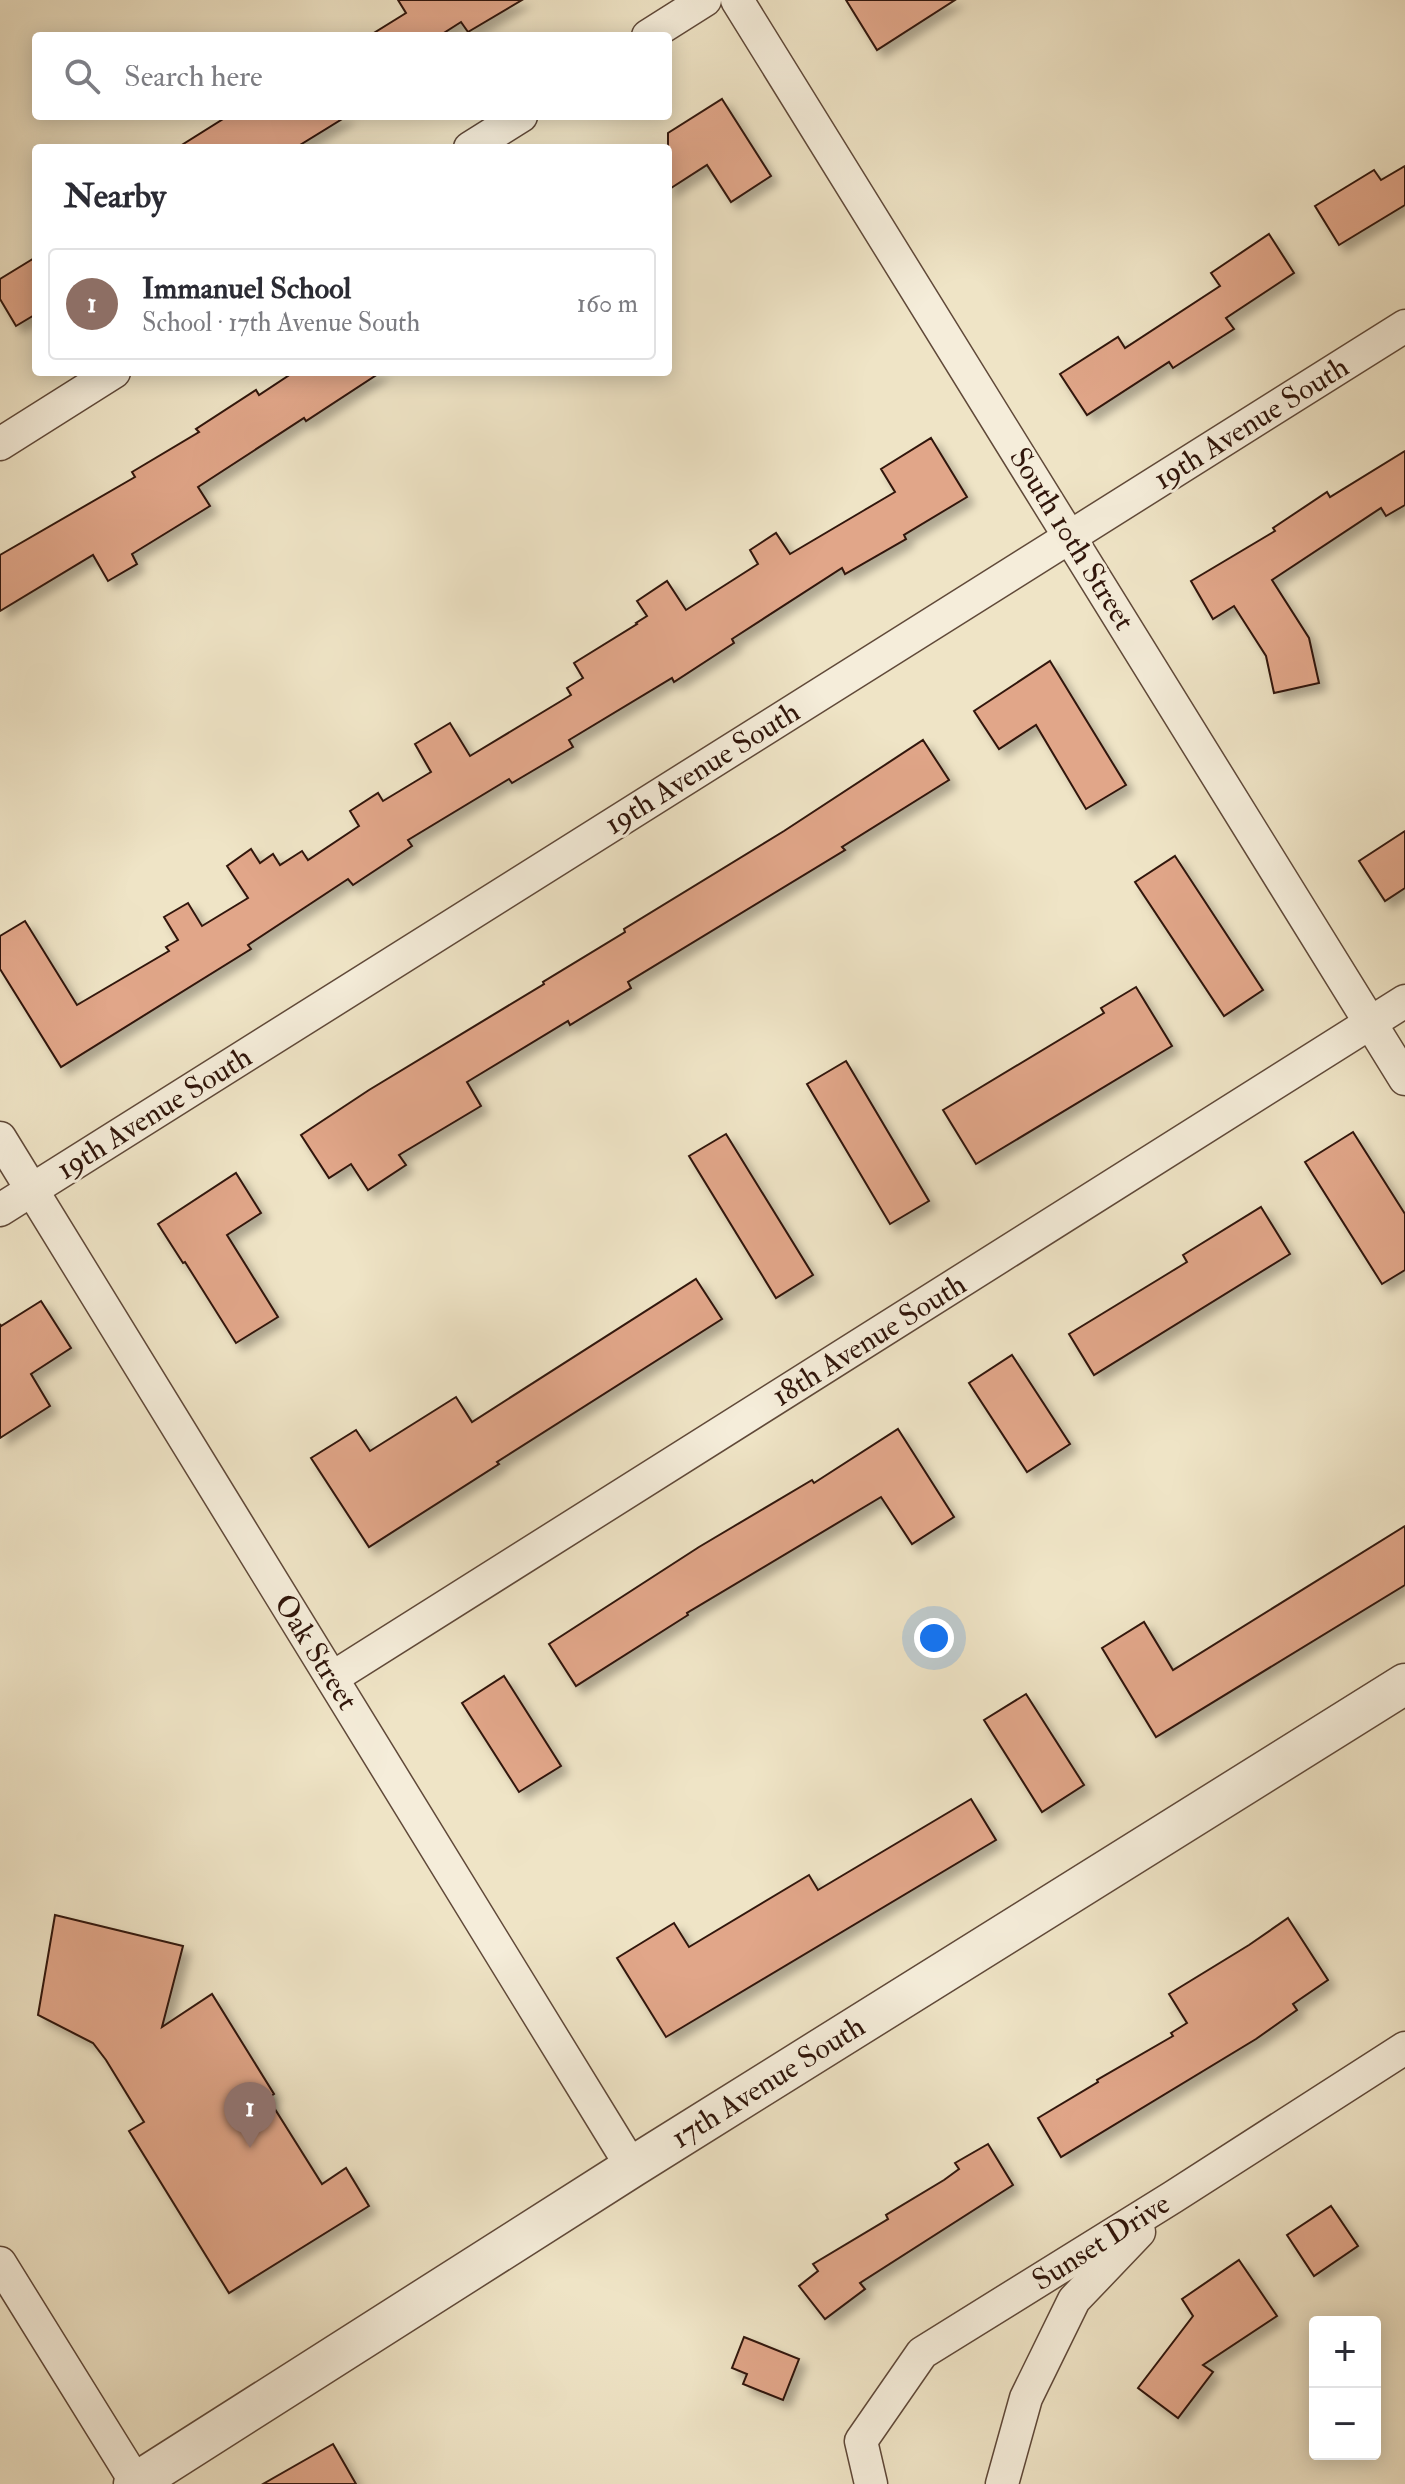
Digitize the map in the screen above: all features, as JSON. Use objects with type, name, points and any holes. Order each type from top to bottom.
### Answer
[{"type":"street","points":[[654,32],[705,0]]},
{"type":"street","name":"South 10th Street","points":[[737,0],[1405,1079]]},
{"type":"street","points":[[476,144],[515,120]]},
{"type":"street","name":"19th Avenue South","points":[[0,1210],[1405,326]]},
{"type":"street","points":[[0,444],[108,376]]},
{"type":"street","name":"18th Avenue South","points":[[332,1678],[1405,1001]]},
{"type":"street","name":"Oak Street","points":[[0,1138],[632,2167]]},
{"type":"street","name":"17th Avenue South","points":[[135,2484],[632,2167],[1405,1684]]},
{"type":"street","name":"Sunset Drive","points":[[871,2484],[861,2441],[922,2353],[1405,2048]]},
{"type":"street","points":[[1002,2484],[1026,2398],[1074,2300],[1173,2197]]},
{"type":"street","points":[[0,2263],[135,2484]]},
{"type":"building","points":[[398,0],[522,0],[468,32],[461,22],[445,32],[375,32],[406,13]]},
{"type":"building","points":[[846,0],[955,0],[877,50]]},
{"type":"building","points":[[722,99],[771,176],[731,202],[707,165],[672,187],[672,144],[668,144],[668,133]]},
{"type":"building","points":[[222,120],[340,120],[302,144],[183,144]]},
{"type":"building","points":[[1405,166],[1405,205],[1339,245],[1315,206],[1374,170],[1381,180]]},
{"type":"building","points":[[1269,234],[1294,273],[1226,318],[1234,329],[1173,368],[1169,362],[1087,415],[1060,374],[1118,337],[1125,348],[1220,286],[1211,273]]},
{"type":"building","points":[[32,259],[32,316],[16,326],[0,299],[0,279]]},
{"type":"building","points":[[288,376],[375,376],[198,487],[210,506],[132,554],[137,564],[108,581],[93,555],[0,611],[0,555],[135,477],[132,472],[199,432],[196,429],[256,390],[259,395]]},
{"type":"building","points":[[931,438],[967,497],[904,535],[906,539],[845,574],[842,568],[732,639],[734,643],[674,682],[672,678],[569,740],[573,747],[512,783],[509,779],[408,840],[412,846],[353,885],[348,879],[248,945],[251,949],[61,1067],[0,969],[0,936],[25,921],[77,1005],[169,951],[166,947],[178,940],[164,917],[188,903],[202,926],[248,898],[227,866],[251,849],[260,863],[273,854],[280,865],[302,851],[308,860],[359,826],[350,811],[378,793],[383,801],[431,772],[415,744],[450,723],[470,756],[571,695],[567,688],[583,678],[574,663],[647,616],[637,601],[667,581],[686,610],[758,564],[750,550],[776,533],[790,554],[895,492],[881,469]]},
{"type":"building","points":[[1405,451],[1405,505],[1386,516],[1381,508],[1272,580],[1309,638],[1319,683],[1274,693],[1266,656],[1234,606],[1213,619],[1191,581],[1275,531],[1273,528],[1327,492],[1330,497]]},
{"type":"building","points":[[1050,661],[1126,785],[1086,809],[1036,725],[999,749],[974,711]]},
{"type":"building","points":[[923,740],[949,780],[842,847],[845,850],[628,982],[631,988],[570,1025],[568,1021],[467,1082],[481,1106],[399,1155],[406,1165],[368,1190],[351,1164],[329,1178],[301,1135],[544,984],[625,932],[624,929],[784,831]]},
{"type":"building","points":[[1405,831],[1405,888],[1385,901],[1359,861]]},
{"type":"building","points":[[1175,856],[1263,990],[1224,1016],[1135,882]]},
{"type":"building","points":[[1136,987],[1172,1046],[976,1164],[943,1110],[1104,1013],[1101,1008]]},
{"type":"building","points":[[846,1061],[929,1201],[890,1224],[807,1084]]},
{"type":"building","points":[[1353,1132],[1405,1214],[1405,1270],[1382,1284],[1305,1162]]},
{"type":"building","points":[[726,1134],[813,1275],[776,1298],[689,1156]]},
{"type":"building","points":[[236,1173],[261,1213],[227,1235],[278,1317],[236,1343],[158,1224]]},
{"type":"building","points":[[1261,1207],[1290,1254],[1094,1375],[1069,1334],[1187,1262],[1183,1255]]},
{"type":"building","points":[[696,1279],[722,1319],[369,1547],[311,1458],[356,1430],[370,1451],[456,1397],[472,1422]]},
{"type":"building","points":[[41,1301],[71,1348],[31,1374],[50,1406],[0,1438],[0,1324]]},
{"type":"building","points":[[1012,1355],[1070,1444],[1027,1472],[969,1383]]},
{"type":"building","points":[[898,1429],[954,1517],[912,1544],[881,1497],[687,1613],[576,1686],[549,1644],[699,1547],[812,1480],[814,1483]]},
{"type":"building","points":[[1405,1526],[1405,1585],[1156,1737],[1102,1648],[1144,1622],[1173,1670]]},
{"type":"building","points":[[504,1676],[561,1766],[519,1792],[462,1703]]},
{"type":"building","points":[[1026,1694],[1084,1785],[1042,1812],[984,1720]]},
{"type":"building","points":[[971,1799],[996,1840],[666,2037],[617,1958],[674,1923],[689,1947],[809,1875],[818,1890]]},
{"type":"building","points":[[55,1915],[183,1946],[162,2027],[212,1994],[274,2094],[268,2098],[322,2184],[346,2168],[369,2206],[229,2293],[129,2131],[144,2122],[106,2060],[93,2043],[38,2015]]},
{"type":"building","points":[[1288,1918],[1328,1980],[1293,2004],[1297,2010],[1256,2039],[1061,2157],[1038,2118],[1173,2036],[1171,2033],[1187,2023],[1169,1994]]},
{"type":"building","points":[[988,2144],[1013,2185],[860,2283],[865,2289],[825,2319],[799,2286],[818,2271],[813,2264],[888,2219],[886,2215],[959,2169],[955,2163]]},
{"type":"building","points":[[1331,2206],[1358,2246],[1314,2276],[1287,2235]]},
{"type":"building","points":[[1239,2260],[1277,2316],[1203,2365],[1213,2372],[1178,2418],[1138,2388],[1193,2316],[1182,2299]]},
{"type":"building","points":[[744,2337],[799,2359],[783,2400],[743,2384],[747,2374],[732,2368]]},
{"type":"building","points":[[333,2444],[356,2484],[263,2484]]},
{"type":"place","name":"Immanuel School","points":[[250,2148]]}]
